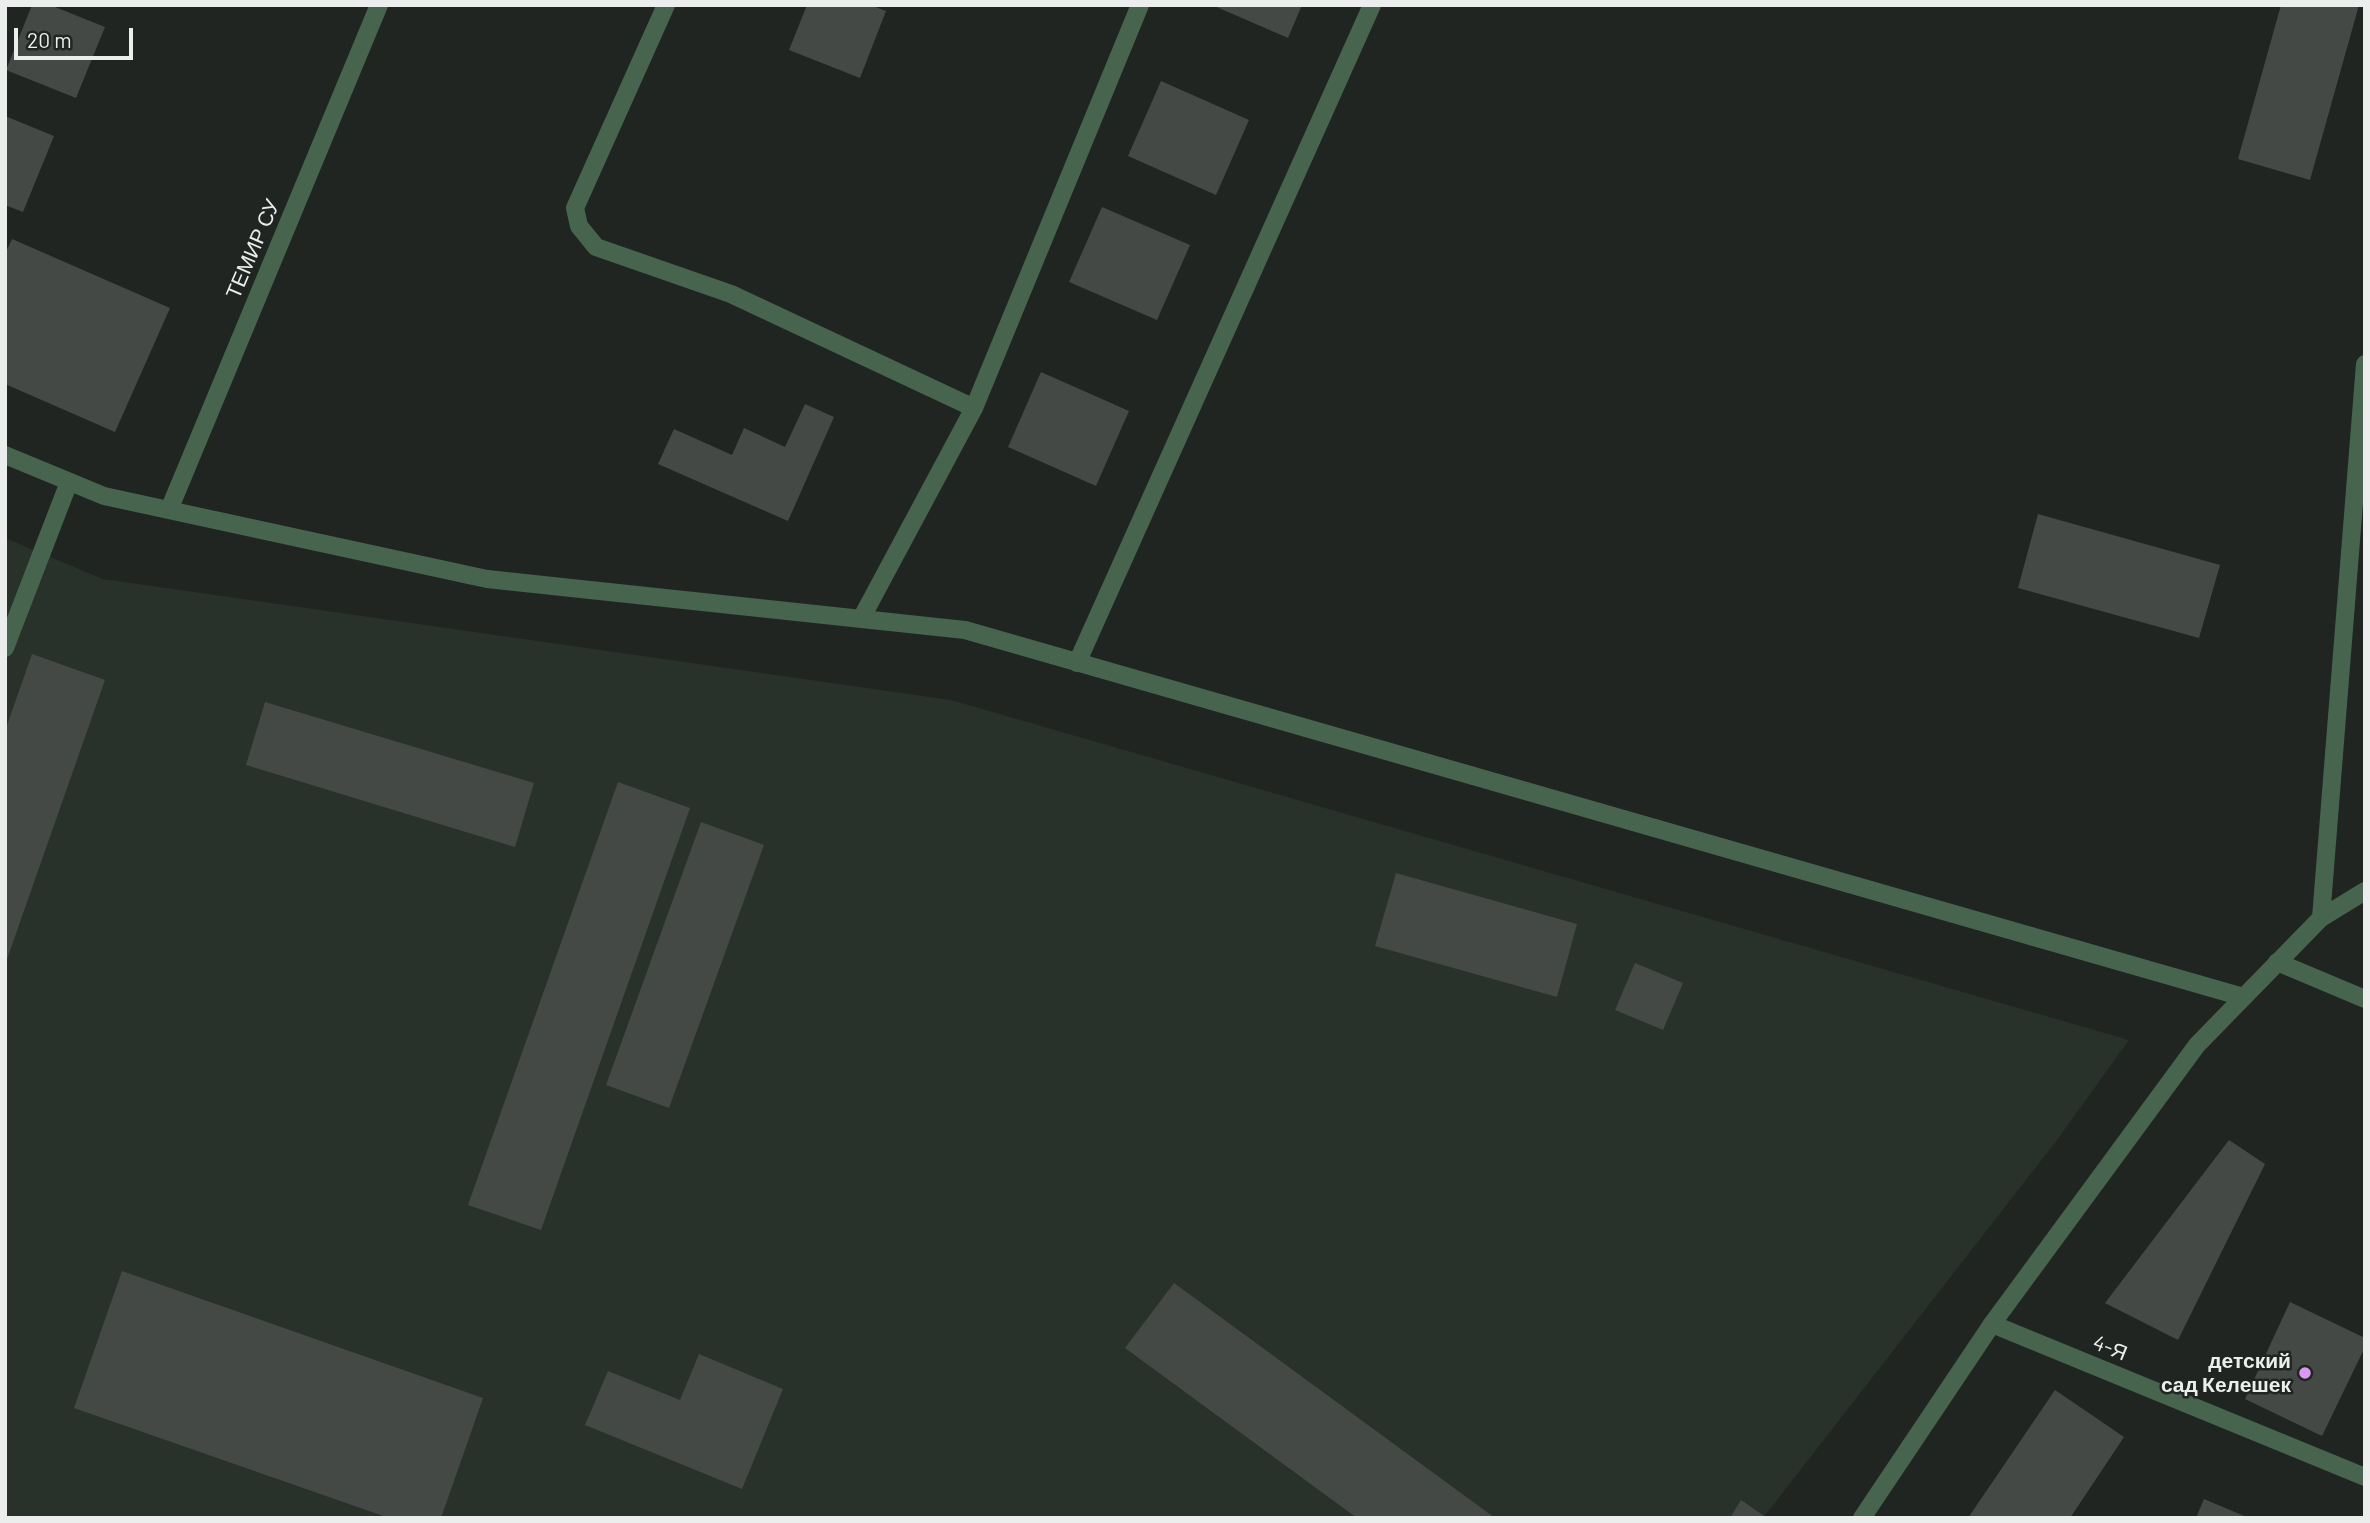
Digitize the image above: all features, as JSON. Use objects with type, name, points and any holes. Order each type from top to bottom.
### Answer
[{"type":"street","name":"ТЕМИР СУ","points":[[169,510],[379,5]]},
{"type":"street","points":[[666,5],[575,208],[579,226],[596,247],[731,294],[974,408]]},
{"type":"street","points":[[861,619],[974,408],[1140,5]]},
{"type":"street","points":[[1077,663],[1372,5]]},
{"type":"street","points":[[2320,918],[2365,364]]},
{"type":"street","points":[[5,455],[104,496],[486,579],[965,630],[2243,997]]},
{"type":"street","points":[[5,648],[69,482]]},
{"type":"street","points":[[1862,1518],[1992,1324],[2197,1045],[2320,918],[2365,891]]},
{"type":"street","points":[[2277,962],[2365,999]]},
{"type":"street","name":"4-Я","points":[[1992,1324],[2365,1477]]},
{"type":"shaded area","points":[[5,538],[103,579],[951,700],[2129,1040],[2057,1140],[1763,1518],[5,1518]]},
{"type":"building","points":[[32,5],[50,5],[105,27],[76,98],[6,70]]},
{"type":"building","points":[[807,5],[870,5],[886,11],[860,78],[789,50]]},
{"type":"building","points":[[1212,5],[1302,5],[1288,38]]},
{"type":"building","points":[[2281,5],[2359,5],[2310,180],[2238,159]]},
{"type":"building","points":[[1161,81],[1249,120],[1216,195],[1128,156]]},
{"type":"building","points":[[5,116],[54,136],[23,212],[5,205]]},
{"type":"building","points":[[1102,207],[1190,245],[1157,320],[1069,282]]},
{"type":"building","points":[[12,239],[170,308],[115,432],[5,384],[5,254]]},
{"type":"building","points":[[1041,372],[1129,411],[1096,486],[1008,447]]},
{"type":"building","points":[[805,404],[834,417],[788,521],[658,464],[674,429],[732,455],[744,428],[785,447]]},
{"type":"building","points":[[2038,514],[2220,565],[2199,638],[2018,588]]},
{"type":"building","points":[[32,654],[105,680],[6,962],[5,731]]},
{"type":"building","points":[[265,702],[534,783],[515,847],[246,765]]},
{"type":"building","points":[[618,782],[690,808],[541,1230],[468,1205]]},
{"type":"building","points":[[701,822],[764,845],[669,1108],[606,1085]]},
{"type":"building","points":[[1396,873],[1577,924],[1557,997],[1375,946]]},
{"type":"building","points":[[1635,963],[1683,983],[1663,1030],[1615,1010]]},
{"type":"building","points":[[2229,1140],[2265,1164],[2178,1340],[2105,1303]]},
{"type":"building","points":[[122,1271],[483,1398],[441,1518],[389,1518],[74,1408]]},
{"type":"building","points":[[1174,1283],[1495,1518],[1357,1518],[1125,1348]]},
{"type":"building","name":"детский сад Келешек","points":[[2290,1302],[2365,1338],[2365,1347],[2322,1436],[2245,1399]]},
{"type":"building","points":[[699,1354],[783,1389],[742,1489],[585,1425],[608,1371],[680,1400]]},
{"type":"building","points":[[2055,1390],[2124,1437],[2070,1518],[1968,1518]]},
{"type":"building","points":[[2204,1499],[2249,1518],[2196,1518]]},
{"type":"building","points":[[1741,1500],[1767,1518],[1730,1518]]},
{"type":"place","name":"детский сад Келешек","points":[[2305,1373]]}]
